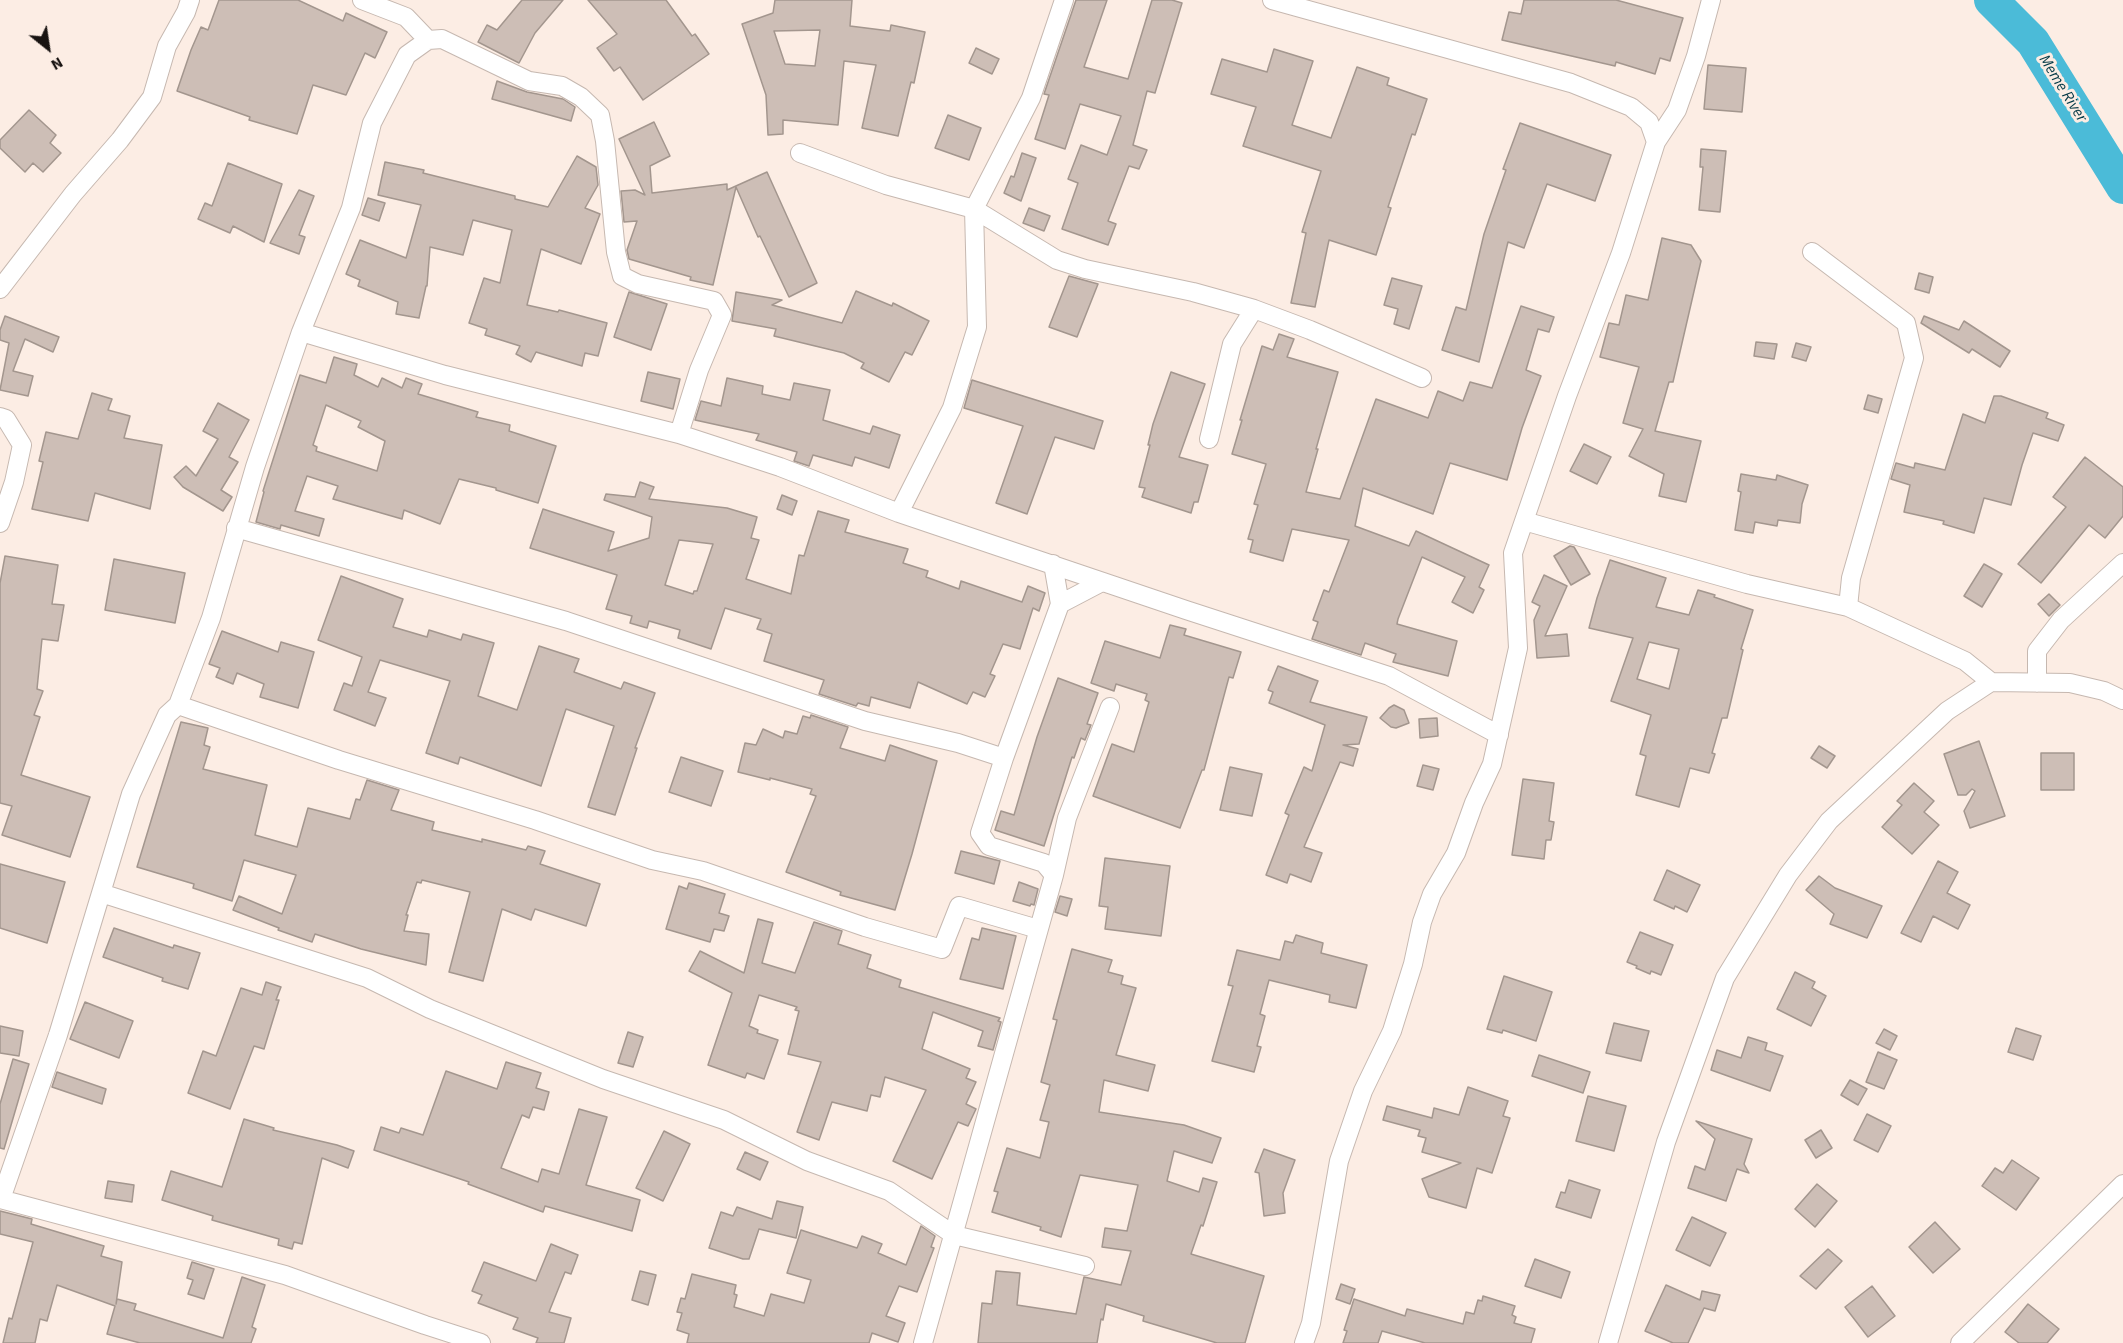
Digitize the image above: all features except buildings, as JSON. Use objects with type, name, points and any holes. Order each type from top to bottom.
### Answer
[{"type":"street","points":[[0,289],[152,97],[167,46],[190,0]]},
{"type":"street","points":[[362,0],[406,17],[428,40]]},
{"type":"street","points":[[899,513],[952,408],[977,327],[974,209],[1031,98],[1064,0]]},
{"type":"street","points":[[1272,0],[1571,83],[1631,107],[1649,122],[1656,142]]},
{"type":"street","points":[[1304,1343],[1311,1323],[1339,1161],[1363,1091],[1392,1031],[1413,964],[1422,921],[1432,894],[1456,853],[1474,803],[1492,764],[1518,648],[1514,553],[1567,396],[1621,253],[1656,142],[1677,110],[1696,56],[1711,0]]},
{"type":"street","points":[[406,17],[407,55]]},
{"type":"street","points":[[481,1343],[285,1275],[0,1199],[58,1035],[131,794],[167,715],[178,705],[211,618],[236,528],[301,332],[351,208],[372,123],[407,55],[428,40],[441,39],[529,81],[562,86],[581,98],[600,115],[606,141],[616,252],[622,276],[638,284],[714,301],[722,315],[699,370],[679,434]]},
{"type":"street","points":[[800,153],[886,185],[974,209],[1057,260],[1085,269],[1193,292],[1254,309],[1310,330],[1422,378]]},
{"type":"street","points":[[1812,252],[1906,322],[1914,358],[1851,578],[1848,607]]},
{"type":"street","points":[[1209,439],[1232,344],[1254,309]]},
{"type":"street","points":[[301,332],[445,375],[679,434],[780,467],[899,513],[1389,676],[1499,735]]},
{"type":"street","points":[[0,417],[6,419],[22,445],[14,482],[0,523]]},
{"type":"street","points":[[1524,521],[1747,584],[1848,607],[1965,661],[1991,682]]},
{"type":"street","points":[[236,528],[555,618],[865,721],[958,743],[1004,758]]},
{"type":"street","points":[[2037,683],[2037,651],[2061,620],[2123,563]]},
{"type":"street","points":[[1053,564],[1060,604],[1004,758],[980,833],[989,846],[1044,863],[1054,875]]},
{"type":"street","points":[[1060,604],[1102,582]]},
{"type":"street","points":[[1608,1343],[1666,1142],[1725,978],[1788,875],[1829,821],[1947,711],[1991,682],[2070,683],[2104,691],[2123,700]]},
{"type":"street","points":[[178,705],[339,760],[535,820],[652,860],[703,872],[865,927],[942,950],[959,906],[1038,929]]},
{"type":"street","points":[[923,1343],[1054,875],[1067,818],[1110,707]]},
{"type":"street","points":[[101,893],[367,978],[430,1009],[603,1079],[724,1120],[807,1161],[889,1191],[954,1235],[1084,1266]]},
{"type":"street","points":[[1960,1343],[2123,1184]]},
{"type":"waterway","name":"Meme River","points":[[1991,0],[2033,42],[2123,187]]}]
